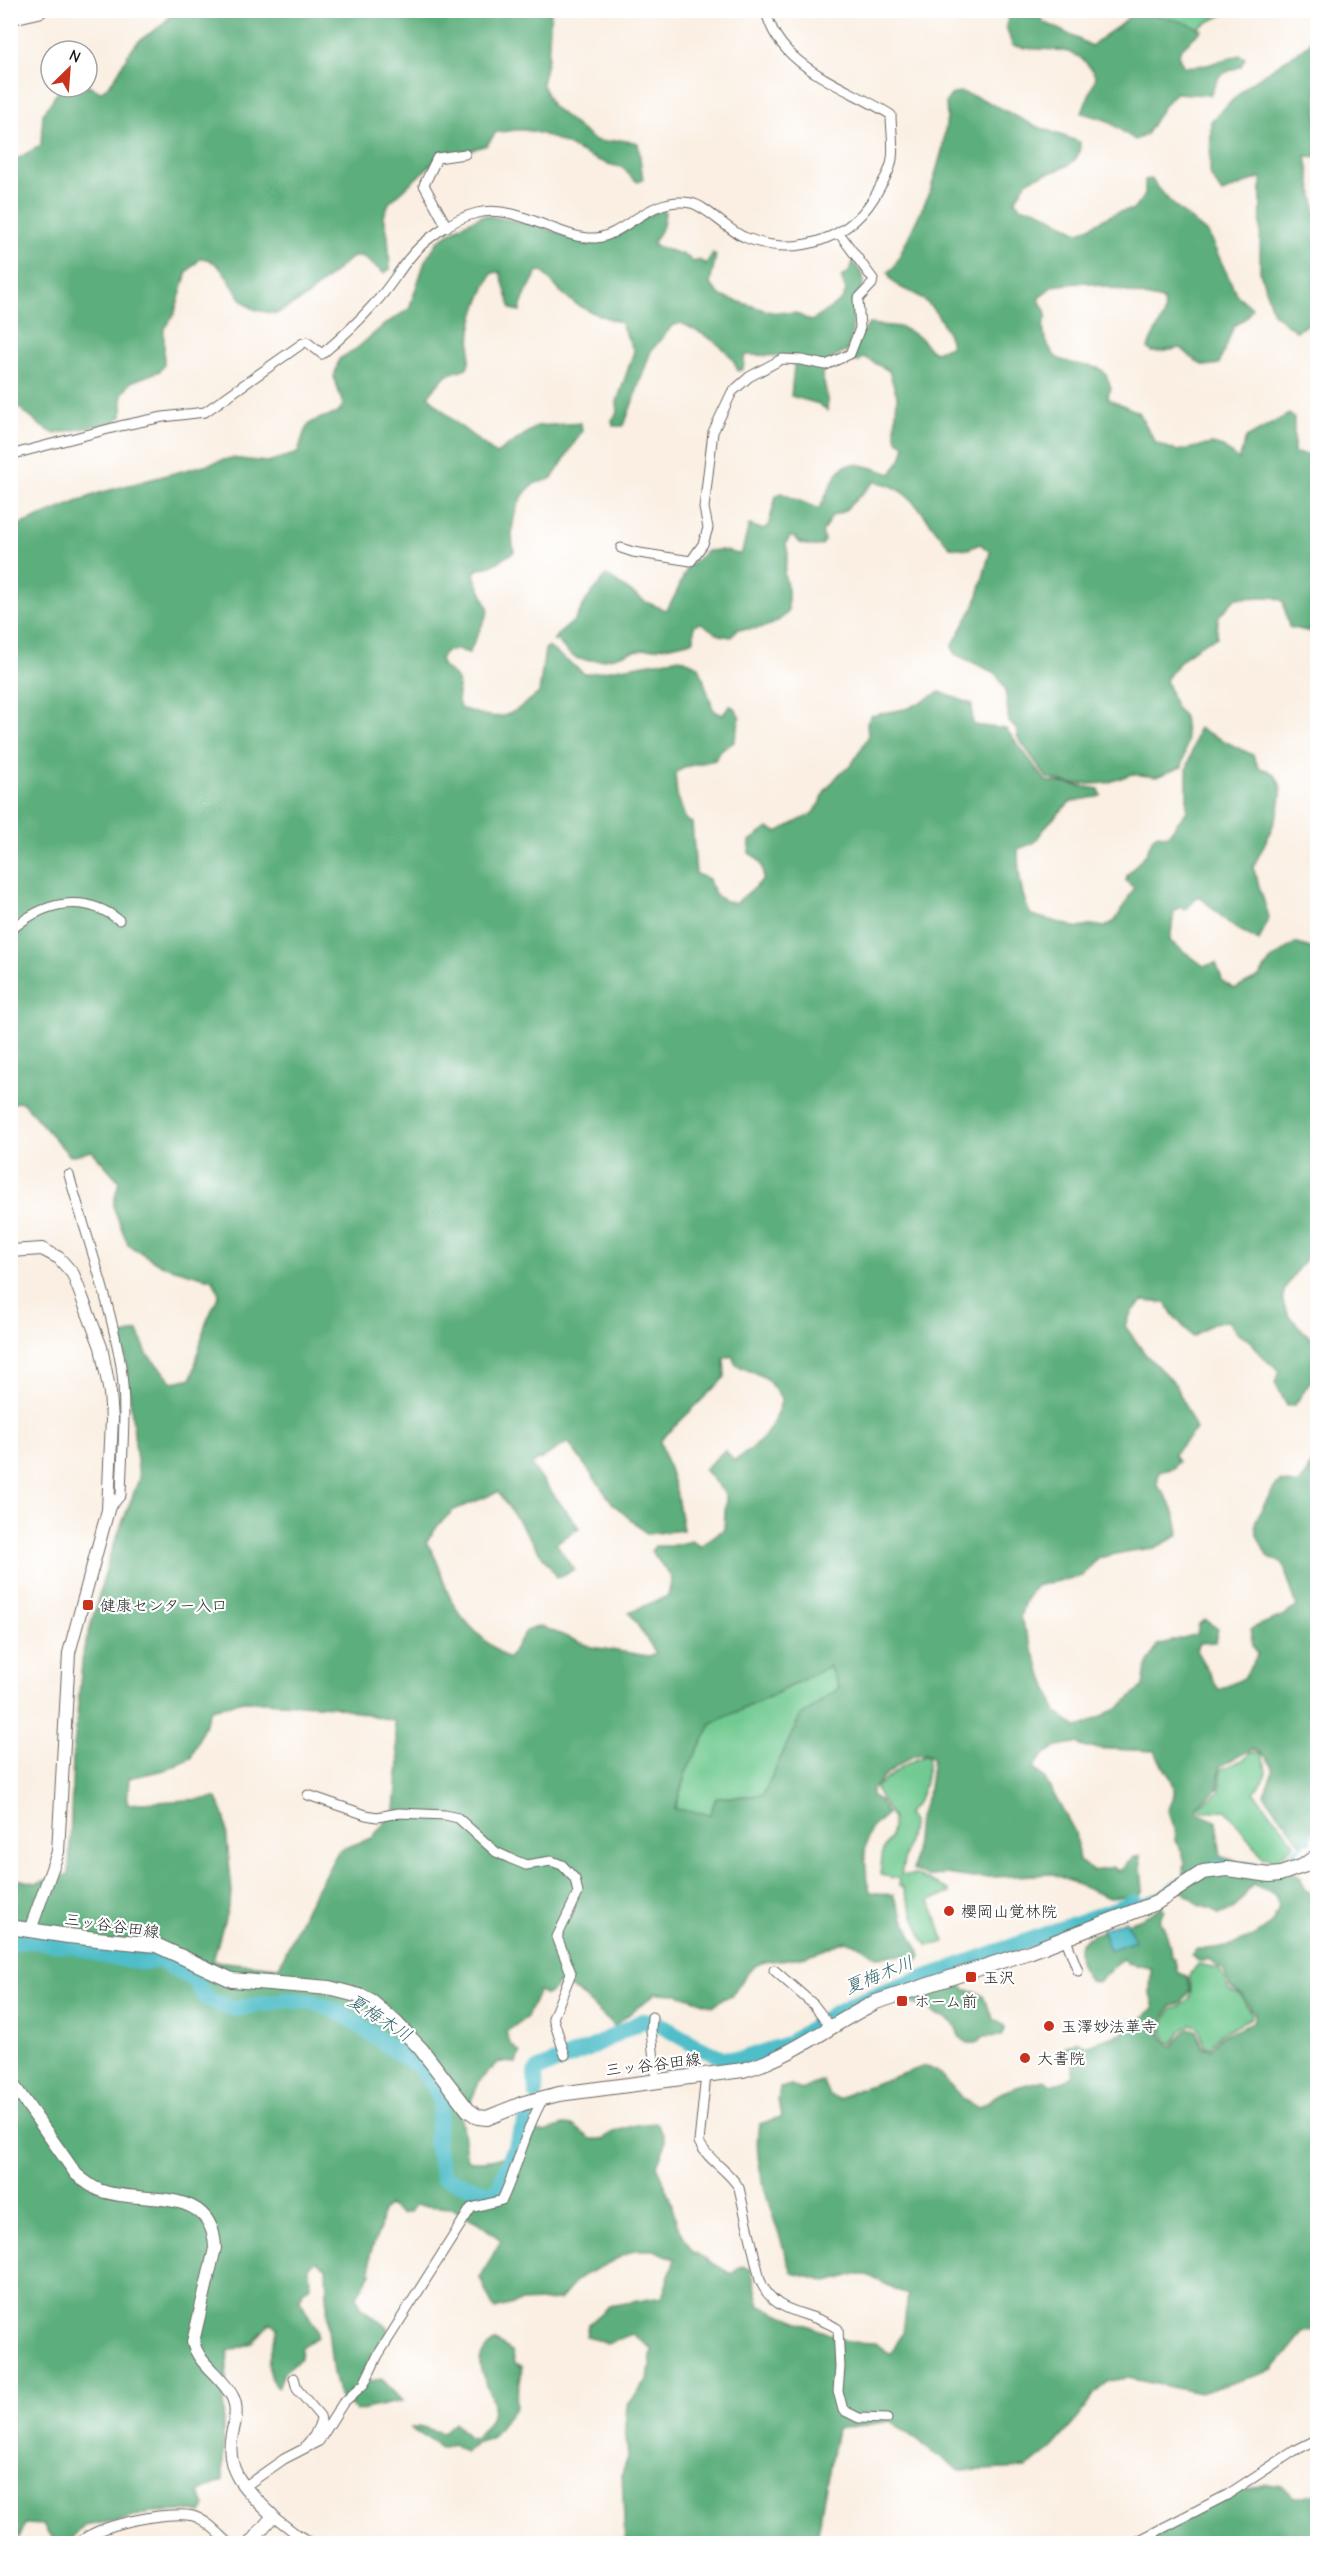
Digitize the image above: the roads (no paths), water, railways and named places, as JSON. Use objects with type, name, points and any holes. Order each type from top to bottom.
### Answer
[{"type":"highway","points":[[10,17],[40,10]]},
{"type":"main road","name":"三ッ谷谷田線","points":[[10,1927],[156,1945],[232,1980],[329,1988],[348,1992],[373,2003],[396,2023],[421,2049],[456,2097],[478,2117],[487,2118],[544,2097],[706,2075],[760,2065],[785,2055],[828,2022],[876,2002],[1029,1952],[1156,1903],[1203,1872],[1227,1869],[1270,1875],[1280,1874],[1304,1866],[1317,1855]]},
{"type":"street","points":[[10,455],[120,426],[163,417],[204,412],[303,343],[307,342],[322,354],[374,305],[411,256],[447,227],[476,213],[501,212],[592,238],[603,237],[646,211],[682,202],[702,207],[731,231],[746,238],[769,243],[789,246],[806,244],[839,233],[866,209],[891,165],[891,115],[807,67],[776,36],[766,10]]},
{"type":"street","points":[[447,227],[424,185],[437,158],[465,154]]},
{"type":"street","points":[[621,548],[692,561],[703,544],[708,528],[704,508],[713,432],[732,392],[749,377],[782,359],[826,365],[850,354],[860,328],[858,299],[872,284],[873,279],[839,233]]},
{"type":"street","points":[[10,931],[29,917],[72,903],[104,909],[119,920]]},
{"type":"street","points":[[69,1175],[105,1300],[121,1367],[123,1414],[121,1495],[108,1510]]},
{"type":"street","points":[[10,1251],[42,1249],[52,1254],[68,1266],[79,1287],[101,1347],[110,1393],[112,1456],[108,1510],[102,1538],[70,1643],[58,1852],[30,1930]]},
{"type":"street","points":[[308,1795],[377,1817],[399,1813],[445,1815],[458,1818],[496,1852],[526,1865],[551,1861],[568,1869],[575,1879],[578,1893],[557,1937],[571,1973],[553,2018],[565,2055]]},
{"type":"street","points":[[1065,1937],[1078,1971]]},
{"type":"street","points":[[774,1970],[814,2005],[828,2022]]},
{"type":"street","points":[[652,2020],[656,2081]]},
{"type":"street","points":[[706,2075],[699,2142],[704,2152],[735,2181],[739,2188],[765,2293],[777,2304],[825,2320],[838,2329],[840,2367],[837,2391],[843,2410],[859,2418],[887,2419]]},
{"type":"street","points":[[10,2080],[76,2174],[86,2183],[107,2192],[185,2203],[209,2220],[214,2232],[215,2248],[194,2342],[198,2357],[228,2390],[235,2403],[230,2453],[234,2473],[244,2487],[273,2516],[313,2544]]},
{"type":"street","points":[[300,2449],[319,2441],[343,2403],[364,2384],[378,2355],[471,2208],[502,2200],[518,2164],[533,2115],[544,2097]]},
{"type":"street","points":[[244,2487],[300,2449],[314,2436],[321,2421],[320,2416],[297,2389],[294,2378]]},
{"type":"street","points":[[1132,2544],[1227,2495],[1294,2451],[1317,2439]]},
{"type":"street","points":[[78,2544],[86,2536],[130,2522],[183,2515],[198,2518],[230,2544]]},
{"type":"street","points":[[249,2544],[273,2516]]},
{"type":"water","points":[[1126,1920],[1135,1941],[1110,1950],[1102,1929]]},
{"type":"waterway","points":[[1135,1902],[1159,1893],[1197,1867],[1219,1861],[1272,1865],[1305,1844],[1318,1824]]},
{"type":"waterway","name":"夏梅木川","points":[[536,2093],[535,2073],[539,2069],[588,2049],[642,2021],[655,2022],[698,2047],[723,2058],[741,2059],[790,2043],[833,2014],[857,2002],[1135,1902]]},
{"type":"waterway","name":"夏梅木川","points":[[10,1942],[33,1941],[71,1946],[113,1958],[145,1962],[159,1960],[193,1979],[208,2000],[234,2009],[286,2000],[313,2002],[345,2015],[399,2054],[417,2064],[433,2084],[441,2101],[436,2144],[443,2177],[486,2192],[495,2193],[498,2189],[528,2115]]},
{"type":"place","name":"健康センター入口","points":[[88,1605]]},
{"type":"place","name":"櫻岡山覚林院","points":[[949,1911]]},
{"type":"place","name":"玉沢","points":[[971,1977]]},
{"type":"place","name":"ホーム前","points":[[902,2001]]},
{"type":"place","name":"玉澤妙法華寺","points":[[1049,2026]]},
{"type":"place","name":"大書院","points":[[1025,2058]]}]
